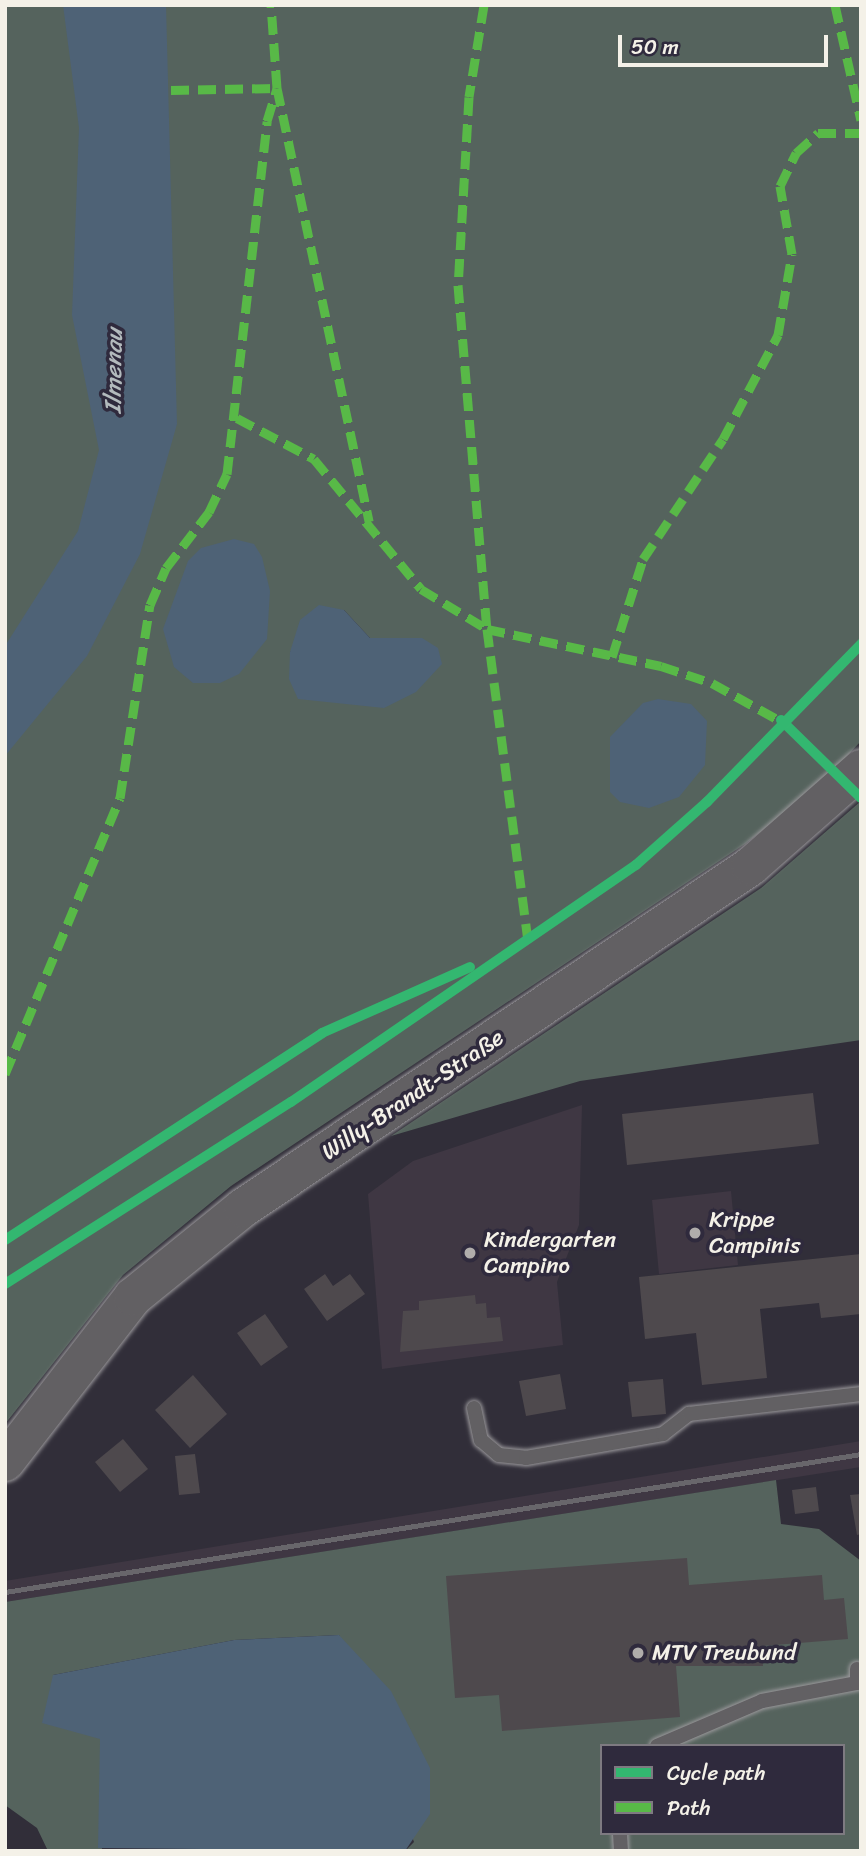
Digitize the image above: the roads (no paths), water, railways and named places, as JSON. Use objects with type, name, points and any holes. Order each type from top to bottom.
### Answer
[{"type":"main road","name":"Willy-Brandt-Straße","points":[[5,1462],[133,1297],[243,1208],[751,866],[861,769]]},
{"type":"lane","points":[[474,1408],[481,1440],[499,1455],[526,1458],[663,1434],[688,1414],[861,1394]]},
{"type":"lane","points":[[662,1744],[762,1701],[857,1683],[857,1669]]},
{"type":"water","name":"Ilmenau","points":[[63,5],[166,5],[177,424],[140,554],[87,656],[5,756],[5,646],[78,531],[99,450],[72,315],[79,128]]},
{"type":"water","points":[[234,539],[254,544],[262,557],[270,591],[267,639],[239,674],[220,683],[193,683],[174,667],[163,629],[188,561],[201,548]]},
{"type":"water","points":[[319,605],[344,610],[370,638],[422,638],[438,648],[442,664],[416,692],[384,708],[298,699],[289,679],[290,652],[300,620]]},
{"type":"water","points":[[658,699],[691,704],[707,721],[705,765],[679,797],[649,808],[620,802],[610,792],[610,737],[643,703]]},
{"type":"water","points":[[339,1635],[391,1691],[430,1768],[430,1814],[405,1851],[98,1848],[100,1739],[42,1723],[53,1675],[234,1640]]},
{"type":"railway","points":[[5,1592],[861,1454]]},
{"type":"place","name":"Krippe Campinis","points":[[695,1233]]},
{"type":"place","name":"Kindergarten Campino","points":[[470,1253]]},
{"type":"place","name":"MTV Treubund","points":[[638,1653]]}]
